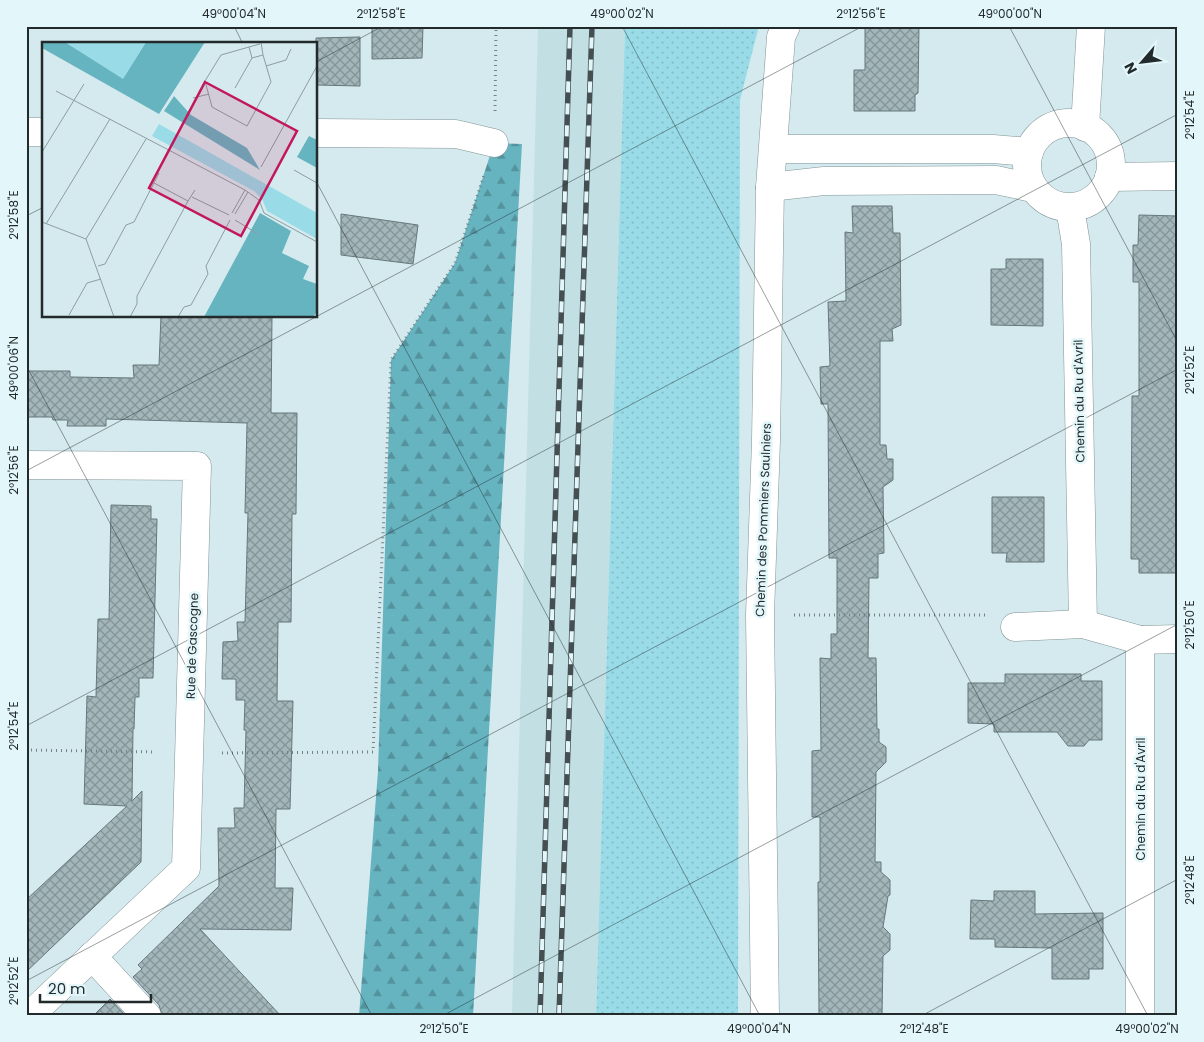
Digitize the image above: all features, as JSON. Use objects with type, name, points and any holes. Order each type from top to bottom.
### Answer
[{"type":"street","name":"Chemin des Pommiers Saulniers","points":[[765,1016],[760,615],[766,440],[770,187],[781,37],[786,26]]},
{"type":"street","points":[[1085,127],[1091,26]]},
{"type":"street","points":[[1072,124],[1085,127],[1096,133],[1109,153],[1109,177],[1104,189],[1095,199],[1083,205],[1070,208],[1056,206],[1043,198],[1033,188],[1028,176],[1029,152],[1035,140],[1045,130],[1058,125],[1072,124]]},
{"type":"street","points":[[26,132],[42,132]]},
{"type":"street","points":[[318,133],[456,134],[494,143]]},
{"type":"street","points":[[774,149],[993,149],[1029,152]]},
{"type":"street","points":[[1109,177],[1178,176]]},
{"type":"street","points":[[770,187],[824,181],[996,180],[1033,188]]},
{"type":"street","name":"Chemin du Ru d'Avril","points":[[1070,208],[1076,244],[1083,624]]},
{"type":"street","name":"Rue de Gascogne","points":[[26,464],[197,466],[186,868],[29,1016]]},
{"type":"street","points":[[1015,627],[1083,624],[1140,640],[1178,639]]},
{"type":"street","name":"Chemin du Ru d'Avril","points":[[1140,640],[1140,1016]]},
{"type":"street","points":[[92,956],[147,1016]]},
{"type":"path","points":[[26,750],[373,752],[391,360],[455,263],[494,143],[496,26]]},
{"type":"path","points":[[760,615],[994,615],[1015,627]]},
{"type":"shaded area","points":[[538,26],[625,26],[596,1016],[512,1016]]},
{"type":"shaded area","points":[[625,26],[759,26],[740,100],[738,1016],[596,1016]]},
{"type":"green space","points":[[494,143],[522,144],[473,1016],[359,1016],[378,771],[391,360],[455,263]]},
{"type":"building","points":[[372,26],[423,26],[422,58],[372,59]]},
{"type":"building","points":[[865,26],[919,26],[918,93],[915,95],[915,111],[854,111],[854,70],[865,70]]},
{"type":"building","points":[[360,37],[360,86],[318,85],[318,42],[316,42],[316,38]]},
{"type":"building","points":[[852,206],[892,206],[893,233],[900,233],[901,325],[892,329],[893,341],[880,341],[880,445],[886,445],[887,459],[893,459],[893,480],[883,487],[884,553],[878,554],[878,578],[869,578],[868,658],[876,658],[877,729],[879,729],[879,742],[886,747],[886,762],[876,772],[875,862],[881,862],[881,872],[890,880],[890,895],[888,896],[883,927],[890,934],[890,950],[883,956],[882,1016],[819,1016],[818,882],[820,882],[820,817],[812,817],[812,751],[821,750],[820,658],[831,659],[831,634],[837,634],[837,558],[829,558],[828,404],[821,404],[820,367],[830,366],[828,302],[846,301],[845,232],[853,233]]},
{"type":"building","points":[[341,214],[418,225],[413,264],[341,255]]},
{"type":"building","points":[[1139,215],[1178,216],[1178,573],[1139,573],[1139,559],[1131,559],[1132,396],[1139,396],[1139,282],[1133,282],[1133,245],[1138,245]]},
{"type":"building","points":[[1006,259],[1043,259],[1043,326],[991,325],[991,269],[1006,269]]},
{"type":"building","points":[[161,318],[272,318],[271,413],[297,413],[296,514],[292,514],[291,622],[278,622],[277,701],[293,701],[290,809],[276,809],[275,888],[293,888],[291,930],[200,929],[281,1016],[162,1016],[159,1005],[133,977],[142,969],[138,965],[219,886],[218,828],[235,828],[234,808],[244,808],[245,700],[236,700],[236,679],[222,679],[223,642],[238,641],[237,622],[245,622],[248,513],[245,513],[247,423],[106,419],[106,426],[67,426],[68,420],[53,420],[52,417],[26,417],[26,371],[70,371],[70,377],[134,378],[133,365],[159,365]]},
{"type":"building","points":[[992,497],[1044,497],[1044,562],[1006,562],[1007,553],[992,553]]},
{"type":"building","points":[[111,505],[151,506],[151,519],[157,519],[153,678],[139,678],[139,697],[135,697],[133,729],[132,801],[142,791],[141,862],[26,972],[26,900],[127,806],[84,804],[87,696],[96,697],[98,619],[109,619]]},
{"type":"building","points":[[1005,674],[1081,674],[1081,681],[1102,681],[1102,740],[1089,740],[1084,746],[1068,746],[1057,732],[994,732],[994,724],[968,723],[968,683],[1005,683]]},
{"type":"building","points":[[994,891],[1035,891],[1035,914],[1103,913],[1103,969],[1089,969],[1089,979],[1052,979],[1052,948],[995,947],[995,939],[970,939],[971,900],[994,901]]},
{"type":"building","points":[[110,999],[126,1016],[93,1016]]},
{"type":"railway","points":[[540,1016],[570,26]]},
{"type":"railway","points":[[559,1016],[592,26]]}]
